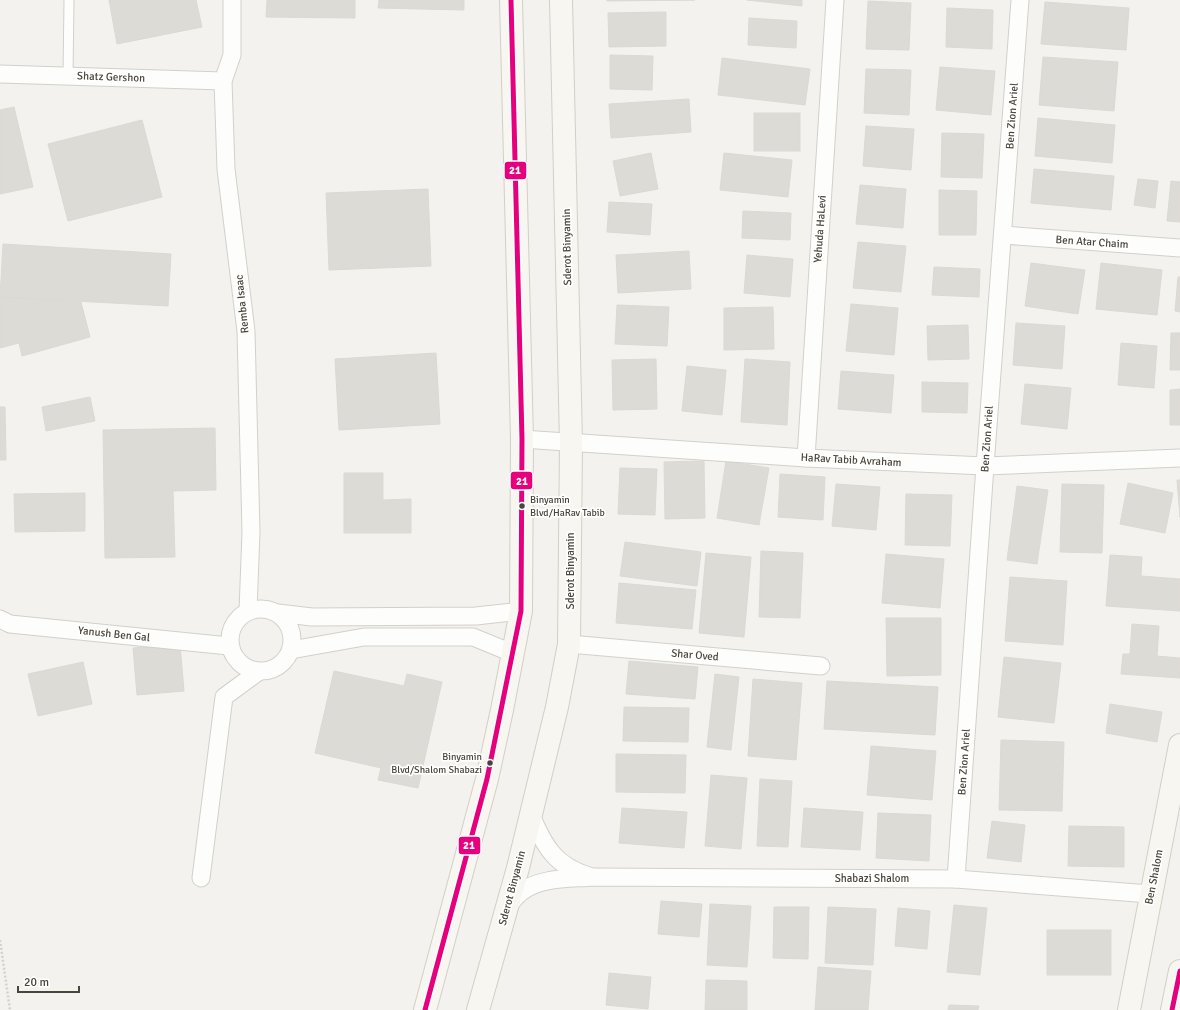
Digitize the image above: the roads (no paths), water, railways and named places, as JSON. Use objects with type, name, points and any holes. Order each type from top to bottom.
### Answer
[{"type":"main road","points":[[425,1010],[487,779],[521,610],[522,439],[511,0]]},
{"type":"main road","name":"Sderot Binyamin","points":[[478,1010],[507,907],[558,707],[569,644],[571,443],[561,0]]},
{"type":"main road","name":"Ben Shalom","points":[[1129,1010],[1150,894],[1180,745]]},
{"type":"main road","points":[[1172,1010],[1179,979]]},
{"type":"street","name":"Remba Isaac","points":[[232,0],[232,55],[223,81],[226,169],[246,331],[251,532],[248,611]]},
{"type":"street","name":"Yehuda HaLevi","points":[[806,458],[835,0]]},
{"type":"street","name":"Ben Zion Ariel","points":[[956,879],[1020,0]]},
{"type":"street","name":"Shatz Gershon","points":[[0,74],[223,81]]},
{"type":"street","name":"Ben Atar Chaim","points":[[1003,235],[1180,248]]},
{"type":"street","name":"HaRav Tabib Avraham","points":[[522,439],[806,458],[985,466],[1180,458]]},
{"type":"street","points":[[278,613],[286,620],[291,629],[291,650],[286,659],[279,666],[269,671],[258,672],[239,664],[233,656],[229,646],[229,635],[233,625],[239,617],[248,611],[258,608],[268,609],[278,613],[312,618],[476,616],[521,610]]},
{"type":"street","name":"Yanush Ben Gal","points":[[0,620],[10,624],[229,646]]},
{"type":"street","points":[[291,650],[364,637],[473,637],[512,653]]},
{"type":"street","name":"Shar Oved","points":[[569,644],[821,666]]},
{"type":"street","points":[[201,878],[224,697],[258,672]]},
{"type":"street","name":"Shabazi Shalom","points":[[531,815],[541,839],[554,856],[572,871],[593,877]]},
{"type":"street","name":"Shabazi Shalom","points":[[507,907],[520,893],[533,885],[552,880],[593,877],[956,879],[1150,894]]},
{"type":"lane","points":[[68,76],[69,0]]},
{"type":"place","name":"Binyamin Blvd/HaRav Tabib","points":[[522,506]]},
{"type":"place","name":"Binyamin Blvd/Shalom Shabazi","points":[[490,763]]}]
